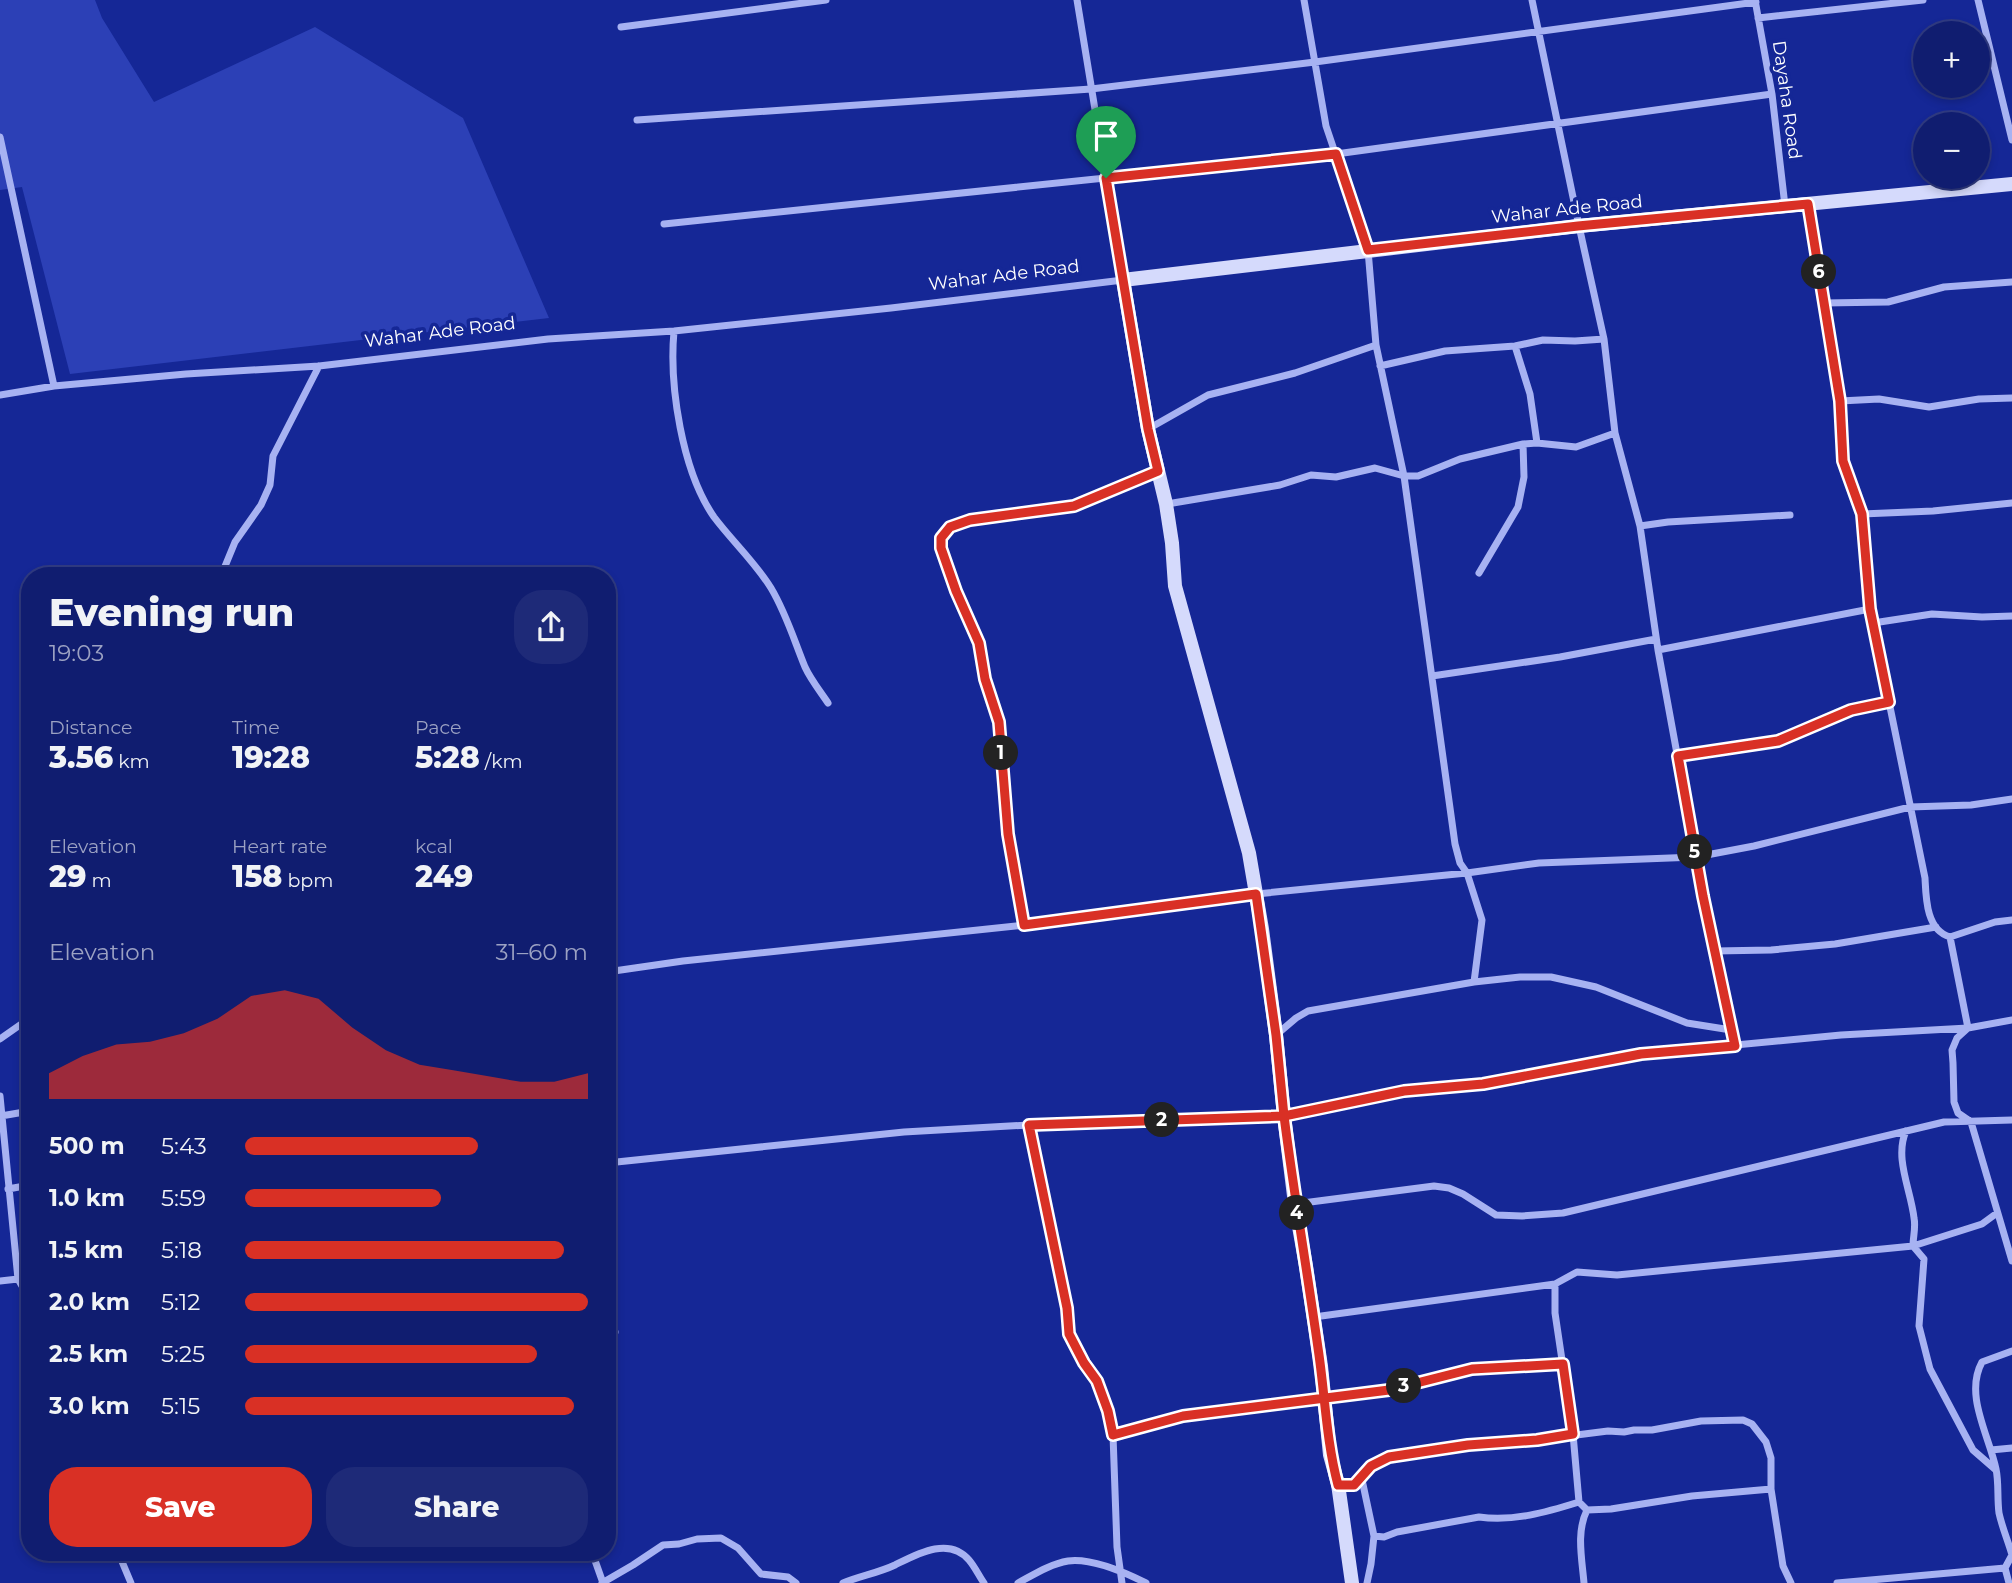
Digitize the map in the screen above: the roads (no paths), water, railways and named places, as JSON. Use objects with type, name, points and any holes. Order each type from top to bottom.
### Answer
[{"type":"street","points":[[621,27],[825,0]]},
{"type":"street","points":[[1077,0],[1148,429],[1166,504],[1175,586],[1249,853],[1276,1035],[1295,1204],[1314,1317],[1330,1455],[1338,1485],[1352,1583]]},
{"type":"street","points":[[1304,0],[1325,126],[1368,250],[1376,345],[1404,476],[1455,844],[1482,920],[1474,982]]},
{"type":"street","points":[[1532,0],[1604,339],[1615,433],[1640,526],[1658,650],[1696,857],[1735,1046]]},
{"type":"street","points":[[1758,18],[1923,0]]},
{"type":"street","points":[[1978,0],[2012,140]]},
{"type":"street","points":[[637,120],[1091,89],[1315,62],[1755,1]]},
{"type":"street","name":"Dayaha Road","points":[[1755,1],[1772,94],[1785,206]]},
{"type":"street","points":[[664,224],[1336,154],[1772,94]]},
{"type":"street","points":[[0,137],[54,386]]},
{"type":"street","name":"Wahar Ade Road","points":[[0,395],[54,386],[319,366],[548,339],[674,331],[891,308],[1578,226],[2012,184]]},
{"type":"street","points":[[1808,204],[1840,401],[1843,461],[1862,514],[1870,609],[1931,916],[1936,927],[1950,937],[1995,922],[2012,920]]},
{"type":"street","points":[[1824,303],[1888,302],[1944,287],[2012,282]]},
{"type":"street","points":[[674,331],[671,354],[676,404],[687,457],[705,502],[769,585],[785,613],[806,668],[828,703]]},
{"type":"street","points":[[1380,366],[1445,351],[1516,346],[1544,340],[1604,339]]},
{"type":"street","points":[[1148,429],[1209,395],[1296,373],[1376,345]]},
{"type":"street","points":[[1516,346],[1530,394],[1537,443]]},
{"type":"street","points":[[225,567],[235,542],[261,505],[270,485],[274,456],[319,366]]},
{"type":"street","points":[[1840,401],[1879,399],[1929,407],[1979,398],[2012,398]]},
{"type":"street","points":[[1166,504],[1280,485],[1311,475],[1336,477],[1376,468],[1404,476],[1418,476],[1460,459],[1523,444],[1576,447],[1615,433]]},
{"type":"street","points":[[1479,573],[1518,507],[1524,477],[1523,444]]},
{"type":"street","points":[[1024,925],[1008,834],[999,722],[985,679],[979,643],[956,591],[941,548],[941,538],[950,527],[970,520],[1074,506],[1158,471]]},
{"type":"street","points":[[1862,514],[1922,512],[2012,503]]},
{"type":"street","points":[[1640,526],[1790,515]]},
{"type":"street","points":[[1658,650],[1870,609]]},
{"type":"street","points":[[1873,623],[1932,614],[2012,617]]},
{"type":"street","points":[[1432,676],[1560,657],[1656,639]]},
{"type":"street","points":[[1678,756],[1778,741],[1851,710],[1889,702]]},
{"type":"street","points":[[616,971],[1539,863],[1696,857],[1910,807],[1971,805],[2012,799]]},
{"type":"street","points":[[1715,951],[1771,950],[1835,944],[1936,927]]},
{"type":"street","points":[[1950,937],[1968,1028]]},
{"type":"street","points":[[1276,1035],[1308,1011],[1474,982],[1520,977],[1551,977],[1596,987],[1687,1023],[1731,1030]]},
{"type":"street","points":[[616,1162],[890,1133],[1284,1116],[1404,1091],[1483,1084],[1641,1054],[1841,1035],[1968,1028],[2012,1020]]},
{"type":"street","points":[[0,1039],[21,1024]]},
{"type":"street","points":[[1968,1028],[1957,1038],[1952,1050],[1954,1102],[1958,1113],[1971,1122],[2011,1255]]},
{"type":"street","points":[[0,1096],[18,1279],[21,1284]]},
{"type":"street","points":[[1,1116],[21,1113]]},
{"type":"street","points":[[1295,1204],[1434,1186],[1463,1194],[1496,1215],[1563,1213],[1944,1122],[2012,1120]]},
{"type":"street","points":[[1029,1125],[1067,1308],[1069,1334],[1097,1381],[1113,1435],[1116,1535],[1122,1583]]},
{"type":"street","points":[[1906,1130],[1900,1143],[1907,1190],[1915,1220],[1913,1246],[1924,1259],[1919,1326],[1930,1369],[1973,1450],[1996,1470]]},
{"type":"street","points":[[8,1189],[21,1187]]},
{"type":"street","points":[[1314,1317],[1555,1284],[1577,1272],[1617,1275],[1913,1246],[1982,1224],[1997,1213]]},
{"type":"street","points":[[0,1281],[18,1279]]},
{"type":"street","points":[[1555,1284],[1555,1313],[1573,1434],[1579,1502],[1587,1510],[1771,1489]]},
{"type":"street","points":[[2009,1583],[2005,1568],[2012,1555],[1999,1512],[1996,1470],[1978,1407],[1977,1371],[1982,1362],[2012,1351]]},
{"type":"street","points":[[1113,1435],[1183,1416],[1389,1390],[1472,1369],[1563,1364]]},
{"type":"street","points":[[1338,1485],[1354,1485],[1371,1466],[1389,1457],[1468,1445],[1537,1440],[1573,1434],[1653,1430],[1669,1425],[1720,1419],[1744,1420],[1752,1424],[1766,1442],[1771,1458],[1771,1489],[1783,1566],[1791,1583]]},
{"type":"street","points":[[1991,1450],[2012,1448]]},
{"type":"street","points":[[1361,1475],[1374,1536],[1367,1583]]},
{"type":"street","points":[[1374,1536],[1384,1537],[1396,1532],[1479,1517],[1493,1519],[1543,1513],[1579,1502]]},
{"type":"street","points":[[1584,1583],[1580,1532],[1587,1510]]},
{"type":"street","points":[[595,1561],[602,1583],[663,1545],[721,1538],[738,1548],[761,1574],[788,1577],[796,1583]]},
{"type":"street","points":[[843,1583],[892,1566],[915,1554],[947,1547],[967,1558],[984,1583]]},
{"type":"street","points":[[122,1561],[131,1583]]},
{"type":"street","points":[[1018,1583],[1043,1569],[1069,1561],[1120,1570],[1146,1583]]},
{"type":"street","points":[[1838,1583],[2005,1568]]},
{"type":"street","points":[[1965,1583],[1966,1572]]}]
